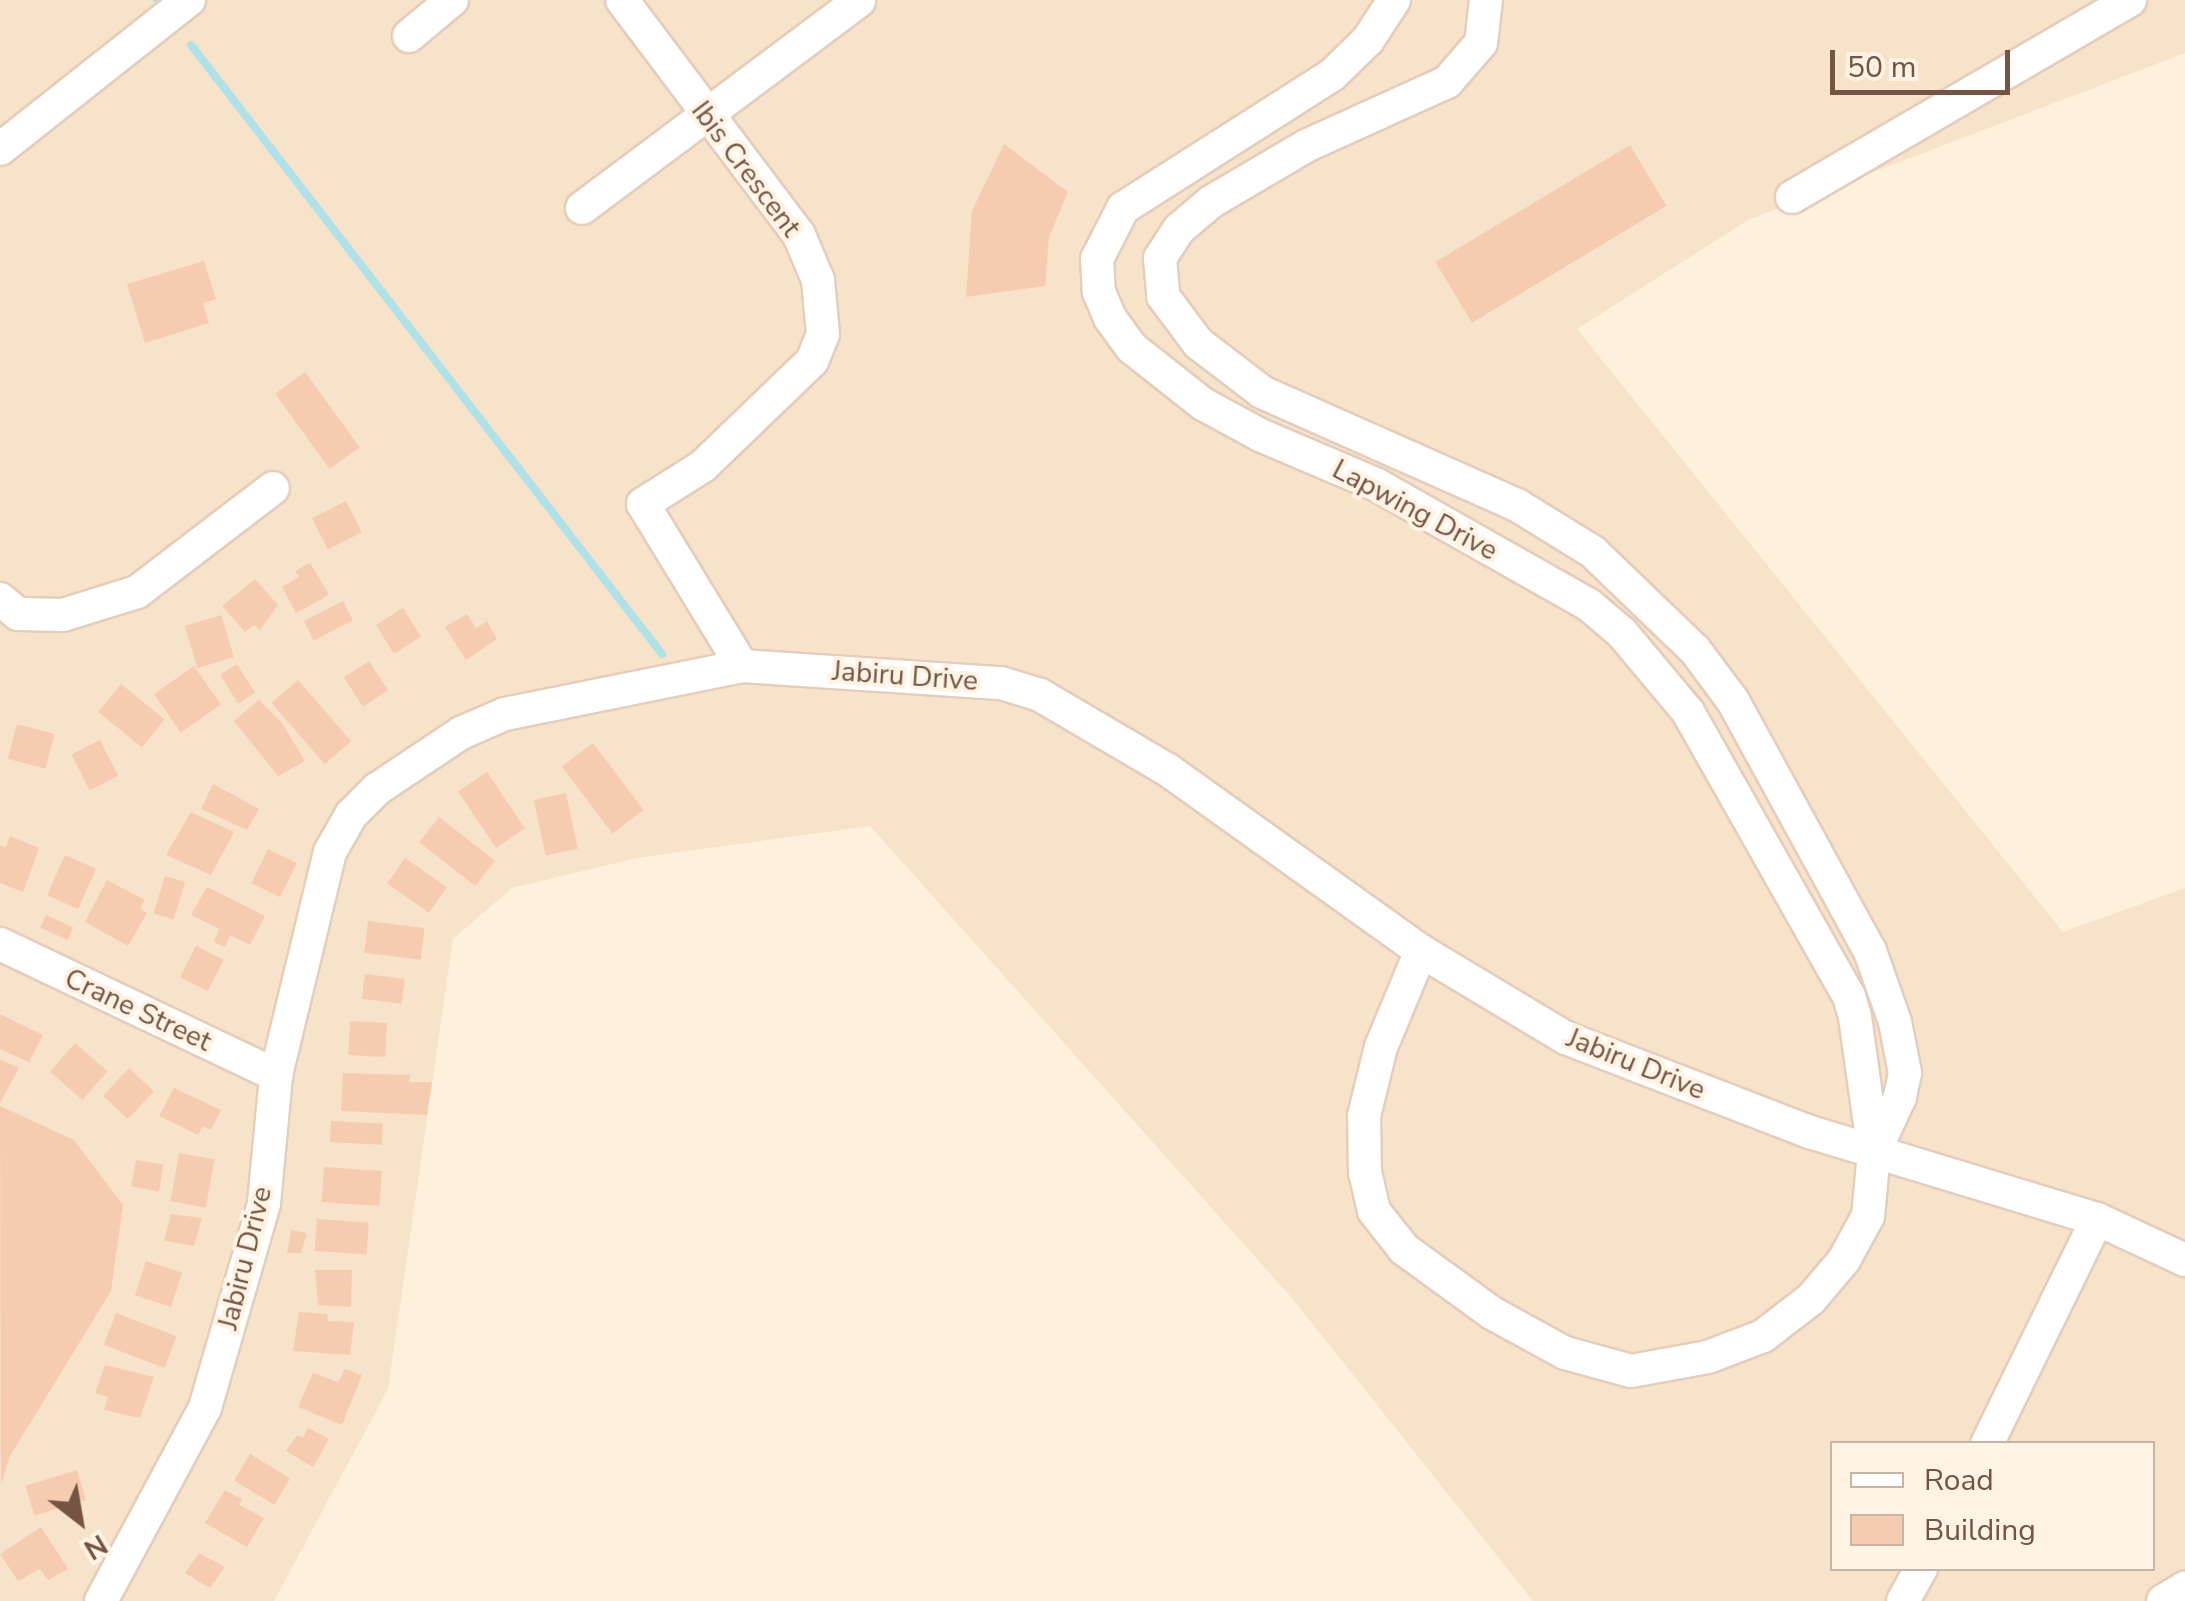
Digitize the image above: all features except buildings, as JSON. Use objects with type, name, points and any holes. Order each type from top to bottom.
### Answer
[{"type":"street","points":[[0,149],[189,0]]},
{"type":"street","points":[[409,36],[452,0]]},
{"type":"street","name":"Ibis Crescent","points":[[622,0],[799,235],[818,280],[821,347],[793,384],[703,466],[643,504],[742,666]]},
{"type":"street","name":"Lapwing Drive","points":[[1394,0],[1368,40],[1332,74],[1123,208],[1097,259],[1095,273],[1105,308],[1132,348],[1203,404],[1260,435],[1377,484],[1589,605],[1622,632],[1688,712],[1848,996],[1874,1153]]},
{"type":"street","points":[[1421,950],[1381,1048],[1364,1116],[1365,1173],[1374,1211],[1404,1249],[1492,1313],[1565,1354],[1630,1370],[1708,1357],[1763,1336],[1811,1300],[1844,1260],[1868,1216],[1874,1153],[1900,1097],[1905,1073],[1895,1022],[1870,951],[1733,701],[1696,650],[1594,552],[1516,504],[1262,392],[1198,343],[1164,296],[1160,258],[1179,229],[1211,202],[1306,146],[1447,82],[1481,42],[1486,0]]},
{"type":"street","points":[[1792,197],[2130,0]]},
{"type":"street","points":[[582,208],[859,1]]},
{"type":"street","points":[[0,599],[18,614],[63,615],[137,592],[273,488]]},
{"type":"street","name":"Jabiru Drive","points":[[101,1601],[205,1408],[264,1203],[276,1075],[330,852],[351,815],[377,789],[461,732],[504,714],[742,666],[1001,683],[1040,695],[1168,770],[1421,950],[1566,1038],[1659,1078],[1874,1153],[2097,1219],[2185,1260]]},
{"type":"street","name":"Crane Street","points":[[0,944],[276,1075]]},
{"type":"street","points":[[1988,1441],[2097,1219]]},
{"type":"street","points":[[1903,1601],[1918,1571]]},
{"type":"street","points":[[2163,1601],[2185,1588]]},
{"type":"shaded area","points":[[0,0],[2185,0],[2185,53],[1748,220],[1577,329],[2063,932],[2185,888],[2185,1601],[1533,1601],[1292,1298],[870,826],[637,858],[512,888],[453,939],[388,1389],[274,1601],[0,1601]]},
{"type":"waterway","points":[[191,45],[662,654]]}]
